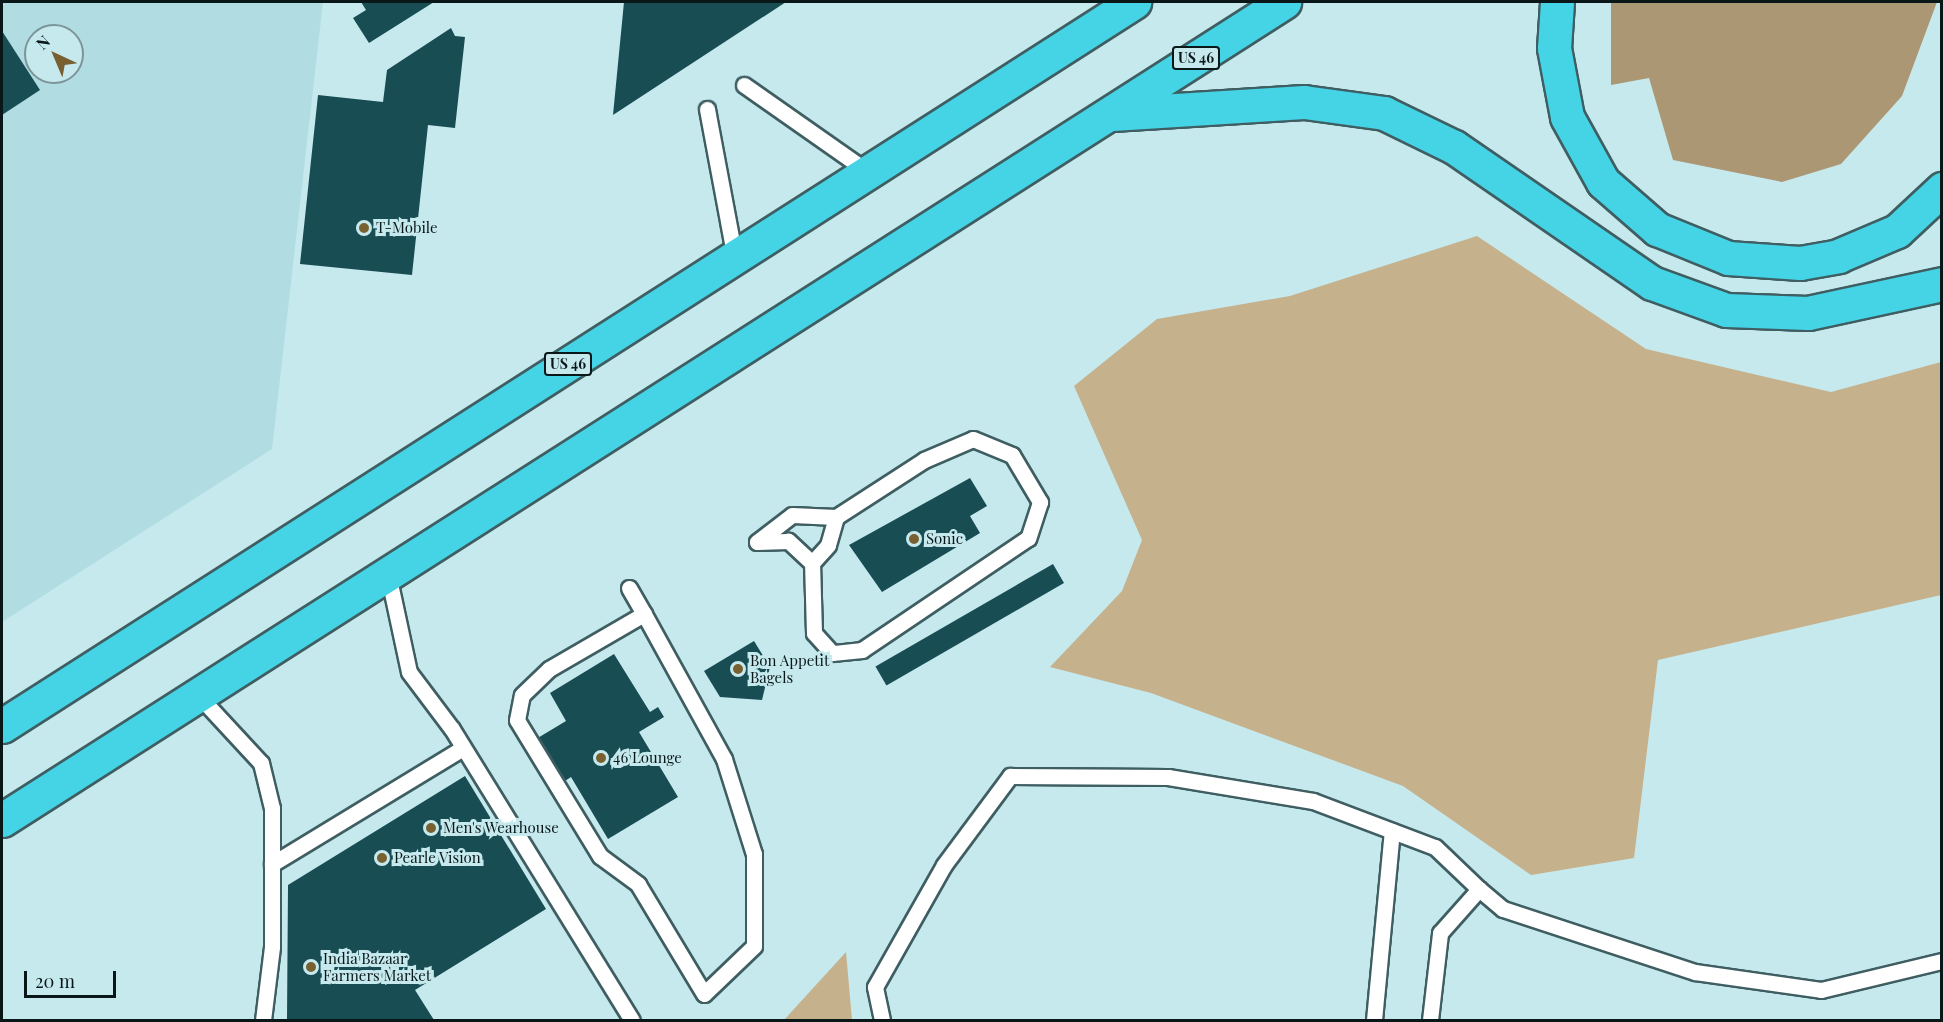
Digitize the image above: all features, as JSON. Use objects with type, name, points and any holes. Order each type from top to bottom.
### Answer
[{"type":"highway","name":"US 46","points":[[2,726],[1134,2]]},
{"type":"highway","name":"US 46","points":[[2,820],[1284,2]]},
{"type":"highway","points":[[1557,2],[1558,81],[1583,151],[1627,206],[1674,237],[1728,258],[1800,263],[1838,256],[1897,231],[1941,189]]},
{"type":"highway","points":[[1108,114],[1304,102],[1384,113],[1454,147],[1652,283],[1726,310],[1808,313],[1941,285]]},
{"type":"lane","points":[[744,85],[867,171]]},
{"type":"lane","points":[[707,109],[735,258]]},
{"type":"lane","points":[[812,563],[788,542],[757,542],[792,515],[836,517],[924,460],[973,440],[988,441],[1012,456],[1040,502],[1028,538],[862,650],[832,653],[814,633],[812,563],[828,545],[836,517]]},
{"type":"lane","points":[[388,574],[409,672],[464,748],[632,1020]]},
{"type":"lane","points":[[629,588],[644,614],[724,759],[754,854],[754,946],[704,994],[638,884],[600,856],[583,822],[517,720],[522,694],[549,669],[644,614]]},
{"type":"lane","points":[[198,695],[261,763],[272,808],[272,946],[263,1020]]},
{"type":"lane","points":[[272,864],[464,748]]},
{"type":"lane","points":[[882,1020],[875,987],[944,865],[1010,776],[1168,777],[1313,801],[1435,847],[1503,909],[1695,972],[1821,990],[1941,961]]},
{"type":"lane","points":[[1374,1020],[1392,831]]},
{"type":"lane","points":[[1430,1020],[1440,933],[1479,889]]},
{"type":"shaded area","points":[[2,2],[323,2],[272,449],[2,622]]},
{"type":"shaded area","points":[[1611,2],[1937,2],[1902,96],[1841,164],[1782,182],[1673,160],[1649,78],[1611,85]]},
{"type":"shaded area","points":[[1477,236],[1646,349],[1831,392],[1941,362],[1941,595],[1658,660],[1634,858],[1531,875],[1403,786],[1151,693],[1050,667],[1122,591],[1142,540],[1074,386],[1157,319],[1290,296]]},
{"type":"shaded area","points":[[846,952],[852,1020],[784,1020]]},
{"type":"building","points":[[361,2],[434,2],[369,43],[353,18],[366,10]]},
{"type":"building","points":[[624,2],[786,2],[613,115]]},
{"type":"building","points":[[451,28],[455,36],[465,37],[455,128],[428,125],[412,275],[300,264],[318,95],[383,102],[387,70]]},
{"type":"building","points":[[2,31],[24,65],[24,84],[36,84],[40,90],[2,115]]},
{"type":"building","name":"Sonic","points":[[970,478],[987,506],[970,516],[980,533],[882,592],[849,545]]},
{"type":"building","points":[[1053,564],[1064,583],[886,686],[875,667]]},
{"type":"building","name":"Bon Appetit Bagels","points":[[754,641],[770,667],[762,700],[720,697],[704,671]]},
{"type":"building","name":"46 Lounge","points":[[614,654],[650,712],[658,707],[664,717],[639,732],[678,797],[608,839],[571,777],[562,783],[536,739],[566,721],[550,693]]},
{"type":"building","points":[[465,776],[546,909],[415,990],[434,1020],[287,1020],[288,885]]},
{"type":"place","name":"T-Mobile","points":[[364,228]]},
{"type":"place","name":"Sonic","points":[[914,539]]},
{"type":"place","name":"Bon Appetit Bagels","points":[[738,669]]},
{"type":"place","name":"46 Lounge","points":[[601,758]]},
{"type":"place","name":"Men's Wearhouse","points":[[431,828]]},
{"type":"place","name":"Pearle Vision","points":[[382,858]]},
{"type":"place","name":"India Bazaar Farmers Market","points":[[311,967]]}]
